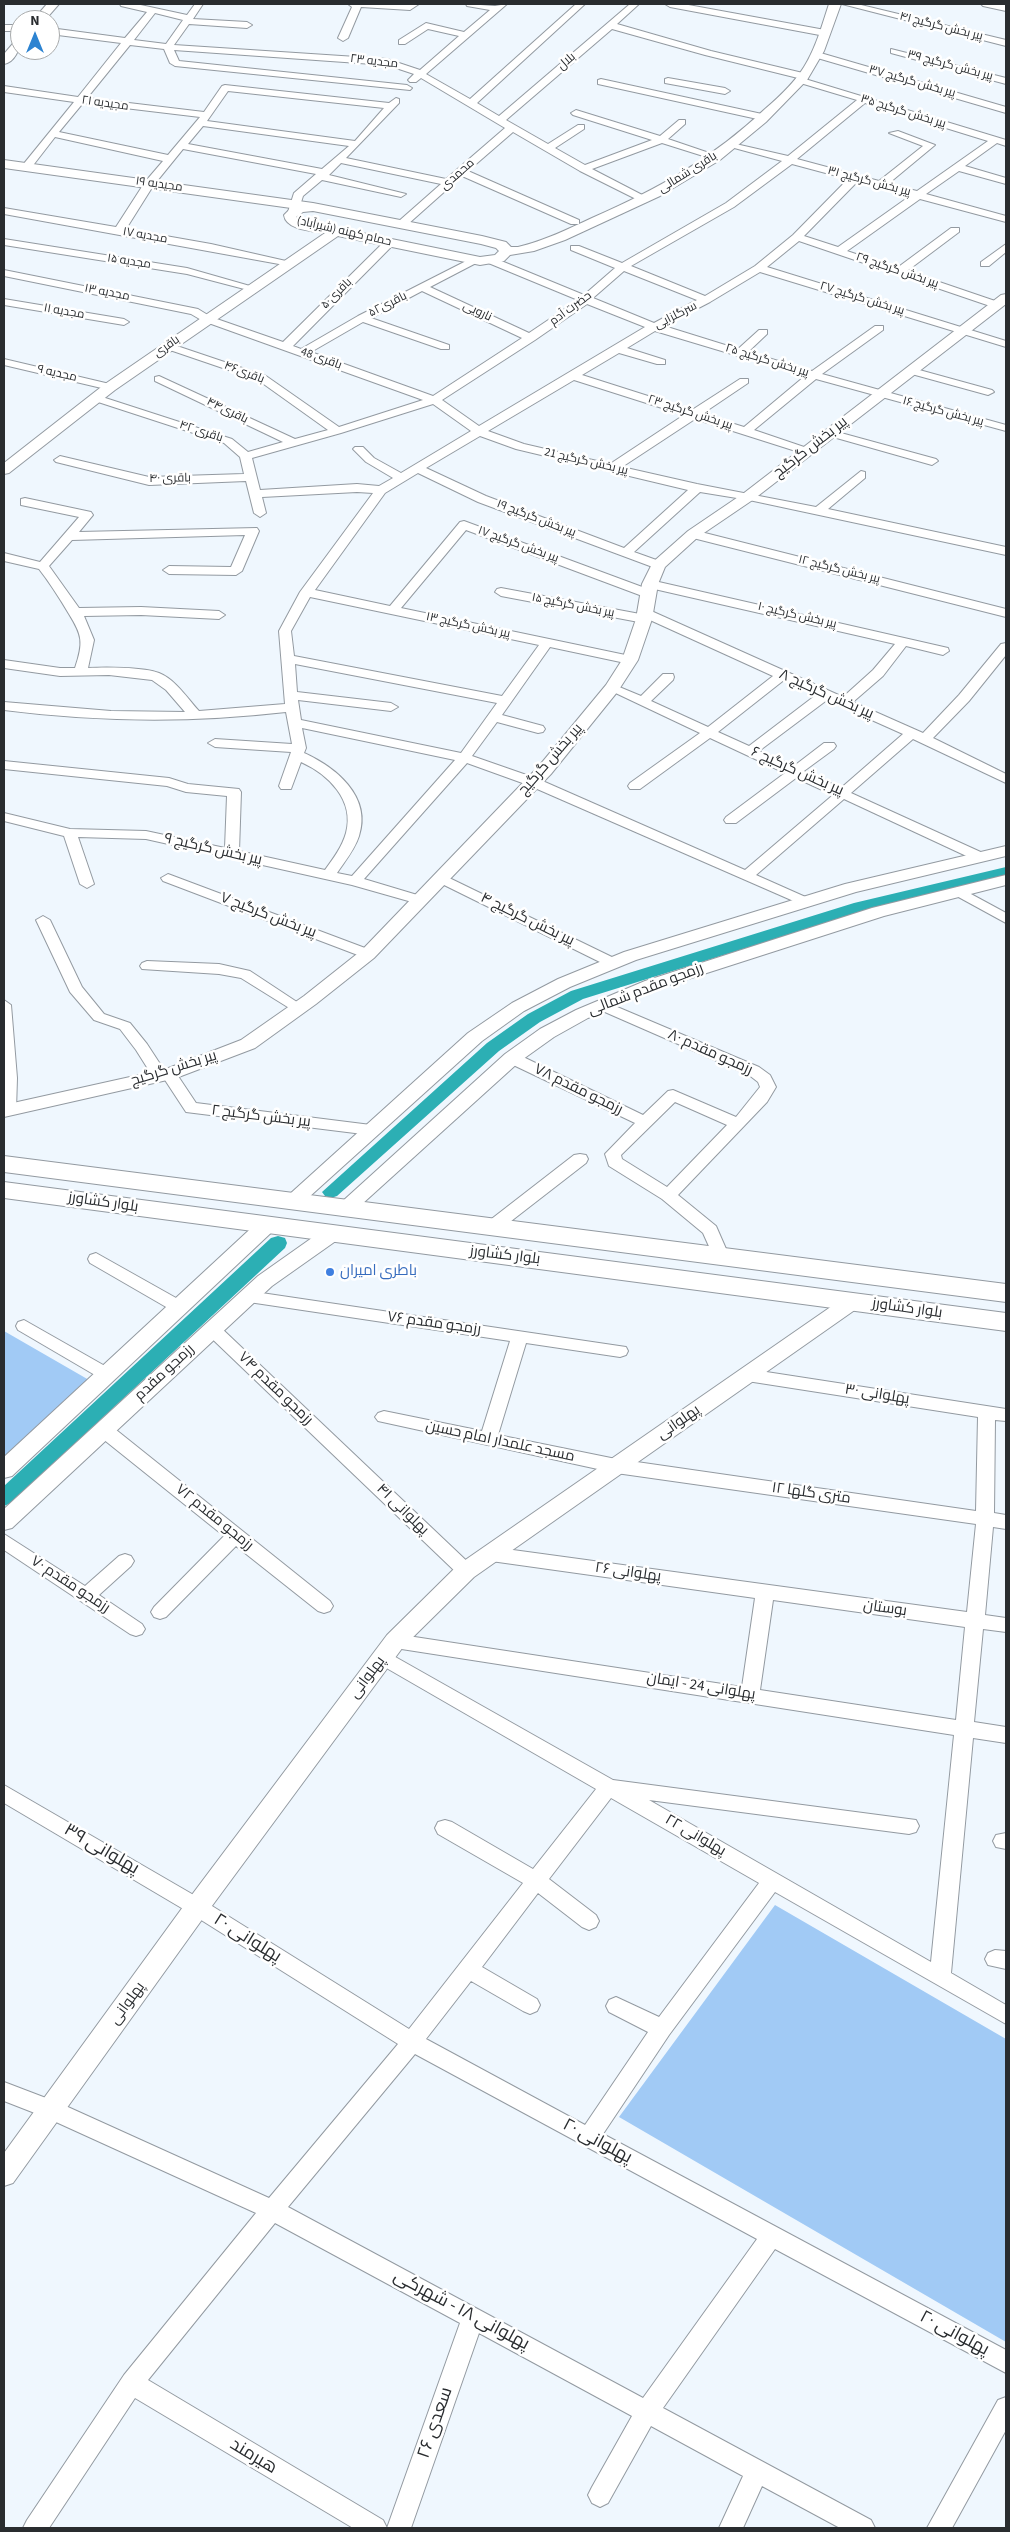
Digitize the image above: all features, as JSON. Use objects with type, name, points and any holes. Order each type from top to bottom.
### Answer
[{"type":"main road","name":"بلوار کشاورز","points":[[4,1164],[1006,1294]]},
{"type":"main road","name":"بلوار کشاورز","points":[[4,1190],[1006,1322]]},
{"type":"main road","points":[[484,1254],[491,1228]]},
{"type":"street","points":[[124,4],[188,20],[247,25]]},
{"type":"street","points":[[199,4],[168,47],[175,63],[407,88]]},
{"type":"street","points":[[352,4],[410,7],[414,4]]},
{"type":"street","points":[[343,38],[358,4]]},
{"type":"street","points":[[470,4],[500,6]]},
{"type":"street","points":[[471,103],[581,4]]},
{"type":"street","name":"بلال","points":[[500,120],[635,4]]},
{"type":"street","points":[[670,4],[825,33]]},
{"type":"street","name":"باقری شمالی","points":[[506,252],[530,250],[644,200],[716,157],[762,117],[802,78],[817,55],[835,4]]},
{"type":"street","name":"پیر بخش گرگیج ۴۱","points":[[847,4],[1006,43]]},
{"type":"street","points":[[986,4],[1006,8]]},
{"type":"street","points":[[294,208],[298,195],[357,144],[420,73],[500,6]]},
{"type":"street","points":[[26,166],[153,10]]},
{"type":"street","points":[[402,42],[426,26],[465,35]]},
{"type":"street","name":"پیر بخش گرگیج ۳۵","points":[[610,26],[802,78],[863,100],[1006,143]]},
{"type":"street","name":"مجدیه ۲۳","points":[[60,32],[168,47],[387,62],[410,68],[584,169],[644,200]]},
{"type":"street","name":"پیر بخش گرگیج ۳۹","points":[[894,51],[1006,81]]},
{"type":"street","name":"پیر بخش گرگیج ۳۷","points":[[817,55],[1006,110]]},
{"type":"street","points":[[119,231],[149,184],[207,115],[236,70]]},
{"type":"street","points":[[655,94],[678,72]]},
{"type":"street","points":[[668,81],[725,91]]},
{"type":"street","points":[[601,82],[762,117]]},
{"type":"street","points":[[225,88],[391,106]]},
{"type":"street","name":"مجیدیه ۲۱","points":[[4,89],[143,109],[207,115]]},
{"type":"street","name":"حضرت آدم","points":[[246,456],[294,444],[434,400],[531,338],[585,300],[622,267],[730,206],[863,100]]},
{"type":"street","points":[[576,113],[716,157]]},
{"type":"street","points":[[584,169],[661,140],[682,122]]},
{"type":"street","points":[[200,123],[357,144]]},
{"type":"street","name":"محمدی","points":[[404,223],[512,127]]},
{"type":"street","points":[[548,148],[581,127]]},
{"type":"street","points":[[880,185],[930,145],[894,133]]},
{"type":"street","points":[[52,134],[170,159]]},
{"type":"street","points":[[840,251],[995,140]]},
{"type":"street","name":"پیر بخش گرگیج ۳۱","points":[[731,144],[1006,219]]},
{"type":"street","points":[[181,146],[323,175],[401,194]]},
{"type":"street","points":[[339,160],[449,183]]},
{"type":"street","name":"مجیدیه ۱۹","points":[[4,164],[149,184],[294,208]]},
{"type":"street","points":[[956,167],[1006,182]]},
{"type":"street","points":[[461,172],[575,222]]},
{"type":"street","name":"سرگلزایی","points":[[381,490],[654,327],[706,300],[759,268],[797,236],[855,178]]},
{"type":"street","name":"حمام کهنه (شیرآباد)","points":[[314,207],[404,223],[501,245],[506,249],[506,252],[490,260],[474,260],[335,232],[293,222],[290,218],[294,208],[314,207]]},
{"type":"street","name":"مجدیه ۱۷","points":[[4,211],[211,247],[286,264]]},
{"type":"street","points":[[898,272],[955,230]]},
{"type":"street","name":"باقری","points":[[4,470],[110,387],[335,232]]},
{"type":"street","name":"پیر بخش گرگیج ۲۹","points":[[797,236],[898,272],[1003,302]]},
{"type":"street","name":"مجدیه ۱۵","points":[[4,242],[187,271],[252,288]]},
{"type":"street","name":"باقری۵۰","points":[[286,346],[389,243]]},
{"type":"street","points":[[574,248],[706,300]]},
{"type":"street","points":[[985,264],[1006,248]]},
{"type":"street","name":"باقری۵۲","points":[[304,352],[362,318],[474,260]]},
{"type":"street","name":"پیر بخش گرگیج ۲۵","points":[[490,260],[654,327],[880,395]]},
{"type":"street","name":"پیر بخش گرگیج ۲۷","points":[[759,268],[965,330]]},
{"type":"street","name":"مجدیه ۱۳","points":[[4,273],[194,311],[208,319]]},
{"type":"street","name":"نارویی","points":[[422,287],[531,338]]},
{"type":"street","name":"مجدیه ۱۱","points":[[4,302],[124,322]]},
{"type":"street","name":"پیر بخش گرگیج","points":[[5,1112],[165,1075],[200,1064],[248,1044],[299,1008],[368,954],[533,782],[612,688],[630,660],[645,616],[649,589],[658,565],[693,534],[750,496],[806,451],[1003,302]]},
{"type":"street","points":[[362,318],[445,347]]},
{"type":"street","name":"باقری 48","points":[[208,319],[434,400]]},
{"type":"street","points":[[746,431],[814,375],[879,328]]},
{"type":"street","points":[[965,330],[1006,344]]},
{"type":"street","points":[[740,353],[763,332]]},
{"type":"street","name":"باقری۴۶","points":[[168,346],[262,378],[337,431]]},
{"type":"street","points":[[618,349],[661,362]]},
{"type":"street","name":"مجدیه ۹","points":[[4,362],[110,387]]},
{"type":"street","points":[[912,370],[988,392]]},
{"type":"street","name":"پیر بخش گرگیج ۲۳","points":[[574,376],[806,451]]},
{"type":"street","name":"باقری۴۴","points":[[160,379],[294,444]]},
{"type":"street","points":[[612,468],[744,381]]},
{"type":"street","name":"پیر بخش گرگیج ۱۶","points":[[880,395],[1006,428]]},
{"type":"street","name":"باقری ۴۲","points":[[96,398],[228,441],[246,456]]},
{"type":"street","name":"پیر بخش گرگیج 21","points":[[434,400],[480,432],[520,447],[697,488],[750,496]]},
{"type":"street","points":[[830,433],[932,461]]},
{"type":"street","points":[[359,449],[370,460],[402,478]]},
{"type":"street","points":[[246,456],[260,513]]},
{"type":"street","name":"باقری ۴۰","points":[[60,460],[148,481],[252,477]]},
{"type":"street","name":"پیر بخش گرگیج ۱۹","points":[[416,468],[482,499],[658,565]]},
{"type":"street","points":[[817,512],[861,475]]},
{"type":"street","points":[[256,494],[356,488],[381,490]]},
{"type":"street","points":[[626,553],[697,488]]},
{"type":"street","points":[[286,786],[298,752],[286,659],[285,631],[306,592],[381,490]]},
{"type":"street","points":[[750,496],[817,512],[1006,551]]},
{"type":"street","points":[[25,502],[87,515],[43,566]]},
{"type":"street","name":"پیر بخش گرگیج ۱۷","points":[[393,610],[464,525],[649,589]]},
{"type":"street","points":[[69,536],[253,531],[236,571],[168,570]]},
{"type":"street","name":"پیر بخش گرگیج ۱۲","points":[[693,534],[984,606]]},
{"type":"street","points":[[4,557],[43,566],[58,585],[87,634],[88,650],[81,670]]},
{"type":"street","name":"پیر بخش گرگیج ۱۰","points":[[649,589],[943,651]]},
{"type":"street","name":"پیر بخش گرگیج ۱۳","points":[[306,592],[630,660]]},
{"type":"street","name":"پیر بخش گرگیج ۱۵","points":[[501,592],[645,616]]},
{"type":"street","points":[[984,606],[1006,613]]},
{"type":"street","points":[[74,612],[141,611],[219,615]]},
{"type":"street","name":"پیر بخش گرگیج ۸","points":[[645,616],[826,694],[1003,774]]},
{"type":"street","points":[[844,703],[878,673],[903,642]]},
{"type":"street","points":[[354,881],[464,758],[493,717],[507,701],[547,643]]},
{"type":"street","points":[[925,739],[964,698],[1006,647]]},
{"type":"street","points":[[286,659],[507,701]]},
{"type":"street","points":[[4,664],[60,672],[81,670],[155,676],[171,687],[195,714]]},
{"type":"street","points":[[635,786],[710,732],[782,675]]},
{"type":"street","points":[[643,702],[668,677]]},
{"type":"street","name":"پیر بخش گرگیج ۶","points":[[612,688],[980,857]]},
{"type":"street","points":[[750,751],[826,694]]},
{"type":"street","points":[[4,706],[103,714],[244,714],[292,701],[391,707]]},
{"type":"street","points":[[493,717],[538,728]]},
{"type":"street","points":[[295,723],[464,758],[533,782],[805,902]]},
{"type":"street","points":[[747,876],[912,733]]},
{"type":"street","points":[[215,743],[298,752],[338,778],[350,796],[355,825],[351,840],[329,875]]},
{"type":"street","points":[[731,820],[829,746]]},
{"type":"street","points":[[4,764],[169,782],[186,788],[234,792],[232,854]]},
{"type":"street","name":"پیر بخش گرگیج ۹","points":[[4,817],[70,833],[146,835],[329,875],[419,900]]},
{"type":"street","points":[[70,833],[87,884]]},
{"type":"street","points":[[291,1202],[475,1037],[518,1007],[564,982],[613,963],[861,885],[1006,851]]},
{"type":"street","name":"پیر بخش گرگیج ۷","points":[[168,878],[368,954]]},
{"type":"street","name":"پیر بخش گرگیج ۴","points":[[440,878],[613,963]]},
{"type":"street","name":"رزمجو مقدم شمالی","points":[[344,1208],[512,1058],[547,1033],[603,1006],[660,982],[878,912],[1006,880]]},
{"type":"street","points":[[958,891],[1006,920]]},
{"type":"street","points":[[43,920],[75,989],[100,1017],[125,1026],[165,1075]]},
{"type":"street","points":[[147,966],[220,969],[244,974],[299,1008]]},
{"type":"street","name":"رزمجو مقدم ۸۰","points":[[603,1006],[754,1072],[765,1079],[768,1087],[762,1098],[738,1124],[668,1194]]},
{"type":"street","points":[[4,1008],[5,1112]]},
{"type":"street","name":"رزمجو مقدم ۷۸","points":[[512,1058],[645,1122]]},
{"type":"street","name":"پیر بخش گرگیج ۲","points":[[165,1075],[191,1108],[371,1130]]},
{"type":"street","points":[[722,1258],[710,1230],[668,1194],[615,1162],[613,1154],[673,1095],[738,1124]]},
{"type":"street","points":[[491,1228],[580,1159]]},
{"type":"street","points":[[4,1470],[267,1225]]},
{"type":"street","name":"رزمجو مقدم","points":[[4,1522],[248,1297],[296,1257],[333,1233]]},
{"type":"street","points":[[96,1259],[179,1307]]},
{"type":"street","name":"رزمجو مقدم ۷۶","points":[[248,1297],[620,1351]]},
{"type":"street","name":"پهلوانی","points":[[4,2174],[197,1907],[389,1649],[466,1571],[852,1302]]},
{"type":"street","points":[[24,1326],[106,1374]]},
{"type":"street","name":"رزمجو مقدم ۷۴","points":[[212,1330],[338,1448]]},
{"type":"street","points":[[488,1439],[520,1336]]},
{"type":"street","name":"پهلوانی ۳۰","points":[[747,1375],[1006,1415]]},
{"type":"street","points":[[940,1977],[985,1519],[987,1412]]},
{"type":"street","name":"مسجد علمدار امام حسین","points":[[384,1417],[616,1466]]},
{"type":"street","name":"رزمجو مقدم ۷۲","points":[[104,1430],[324,1606]]},
{"type":"street","name":"پهلوانی ۴۱","points":[[338,1448],[466,1571]]},
{"type":"street","name":"۱۲ متری گلها","points":[[616,1466],[1006,1522]]},
{"type":"street","points":[[160,1612],[236,1535]]},
{"type":"street","name":"رزمجو مقدم ۷۰","points":[[4,1542],[136,1629]]},
{"type":"street","name":"پهلوانی ۲۶","points":[[491,1554],[764,1592]]},
{"type":"street","points":[[86,1595],[125,1561]]},
{"type":"street","points":[[750,1694],[764,1592]]},
{"type":"street","name":"بوستان","points":[[764,1592],[1006,1625]]},
{"type":"street","name":"پهلوانی 24 - ایمان","points":[[389,1649],[750,1694],[1006,1735]]},
{"type":"street","name":"پهلوانی ۲۲","points":[[389,1649],[608,1787],[1006,2015]]},
{"type":"street","points":[[34,2528],[132,2383],[272,2210],[412,2042],[608,1787],[909,1826]]},
{"type":"street","name":"پهلوانی ۳۹","points":[[4,1794],[197,1907]]},
{"type":"street","points":[[445,1828],[535,1880],[590,1921]]},
{"type":"street","points":[[589,2137],[662,2029],[772,1880]]},
{"type":"street","name":"پهلوانی ۲۰","points":[[197,1907],[412,2042],[1006,2362]]},
{"type":"street","points":[[468,1969],[530,2005]]},
{"type":"street","points":[[616,2006],[662,2029]]},
{"type":"street","points":[[4,2091],[52,2110]]},
{"type":"street","name":"پهلوانی ۱۸ - شهرکی","points":[[52,2110],[272,2210],[863,2528]]},
{"type":"street","points":[[600,2496],[647,2411],[772,2236]]},
{"type":"street","name":"سعدی ۲۶","points":[[399,2528],[473,2318]]},
{"type":"street","name":"هیرمند","points":[[132,2383],[376,2528]]},
{"type":"street","points":[[939,2528],[1006,2408]]},
{"type":"street","points":[[731,2528],[757,2471]]},
{"type":"shaded area","points":[[4,1331],[89,1380],[4,1457]]},
{"type":"shaded area","points":[[775,1905],[1006,2039],[1006,2342],[619,2117]]},
{"type":"waterway","points":[[331,1192],[493,1047],[534,1018],[577,995],[860,907],[1006,872]]},
{"type":"waterway","points":[[4,1498],[278,1243]]},
{"type":"place","name":"باطری امیران","points":[[330,1272]]}]
